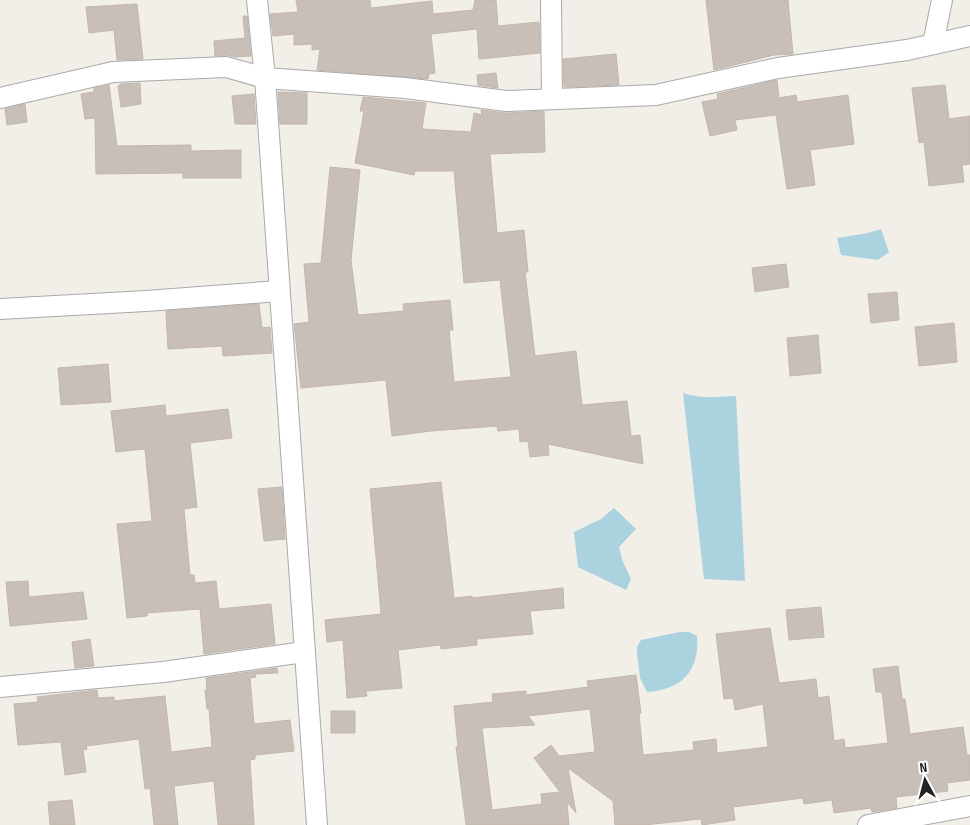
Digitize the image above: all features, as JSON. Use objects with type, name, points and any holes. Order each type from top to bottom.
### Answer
[{"type":"street","points":[[257,0],[316,825]]},
{"type":"street","points":[[551,0],[552,99]]},
{"type":"street","points":[[933,44],[942,0]]},
{"type":"street","points":[[0,98],[113,72],[226,67],[264,78],[405,88],[506,101],[656,94],[778,68],[907,50],[970,36]]},
{"type":"street","points":[[0,309],[279,292]]},
{"type":"street","points":[[0,687],[163,672],[304,652]]},
{"type":"street","points":[[868,825],[970,806]]},
{"type":"water","points":[[881,229],[889,252],[878,260],[841,255],[837,238]]},
{"type":"water","points":[[683,393],[703,397],[736,396],[745,581],[704,579]]},
{"type":"water","points":[[614,508],[636,529],[619,547],[623,562],[631,579],[626,590],[578,567],[574,532],[601,519]]},
{"type":"water","points":[[689,632],[697,636],[695,659],[691,669],[679,683],[647,692],[640,678],[637,647],[641,640]]},
{"type":"building","points":[[296,0],[370,0],[371,8],[432,1],[433,14],[473,10],[475,0],[496,0],[498,26],[539,22],[540,53],[479,59],[477,29],[431,34],[435,73],[429,74],[428,79],[317,70],[320,49],[312,50],[312,44],[294,45],[294,34],[273,36],[270,14],[298,12]]},
{"type":"building","points":[[706,0],[788,0],[793,54],[774,55],[714,70]]},
{"type":"building","points":[[137,4],[143,59],[117,60],[114,30],[89,33],[86,7]]},
{"type":"building","points":[[243,16],[247,16],[251,56],[215,56],[214,41],[245,38]]},
{"type":"building","points":[[616,54],[619,85],[564,87],[563,59]]},
{"type":"building","points":[[496,73],[498,88],[478,85],[477,75]]},
{"type":"building","points":[[777,80],[779,98],[796,95],[797,102],[848,95],[854,144],[810,150],[815,185],[787,189],[776,115],[735,120],[737,130],[710,136],[702,102],[718,99],[717,94]]},
{"type":"building","points":[[140,83],[141,104],[121,107],[118,86],[120,84]]},
{"type":"building","points":[[109,85],[117,146],[191,145],[191,151],[241,150],[241,178],[183,178],[183,173],[96,174],[95,118],[85,119],[81,94],[94,92],[94,88]]},
{"type":"building","points":[[945,85],[949,119],[970,116],[970,164],[962,165],[964,182],[929,186],[924,142],[919,143],[912,88]]},
{"type":"building","points":[[278,92],[307,93],[307,124],[280,124]]},
{"type":"building","points":[[254,94],[256,124],[235,124],[232,96]]},
{"type":"building","points":[[363,97],[426,103],[422,129],[471,132],[474,113],[482,115],[481,110],[506,113],[544,111],[545,152],[490,154],[497,233],[524,230],[528,272],[525,272],[535,356],[576,351],[582,405],[627,401],[631,436],[640,435],[643,464],[548,444],[549,455],[530,457],[528,441],[520,442],[519,429],[498,431],[497,426],[392,436],[386,380],[301,388],[294,324],[309,322],[304,264],[321,263],[330,167],[360,170],[351,260],[358,315],[404,311],[403,304],[450,300],[453,330],[449,330],[454,382],[511,377],[500,280],[464,283],[454,171],[415,171],[414,175],[355,163],[364,111],[360,111]]},
{"type":"building","points":[[25,104],[27,122],[7,125],[5,109]]},
{"type":"building","points":[[786,264],[789,287],[755,292],[752,268]]},
{"type":"building","points":[[897,292],[899,320],[871,323],[868,294]]},
{"type":"building","points":[[259,304],[262,328],[270,327],[272,353],[223,356],[222,346],[168,349],[166,311]]},
{"type":"building","points":[[954,323],[957,362],[919,366],[915,327]]},
{"type":"building","points":[[818,335],[821,373],[790,376],[787,338]]},
{"type":"building","points":[[108,364],[111,402],[61,405],[58,368]]},
{"type":"building","points":[[165,405],[166,416],[228,409],[232,438],[190,443],[197,507],[184,509],[190,575],[194,575],[195,583],[216,581],[219,609],[271,604],[275,644],[204,654],[200,609],[147,613],[147,616],[127,618],[117,524],[152,521],[145,449],[116,452],[111,411]]},
{"type":"building","points":[[441,482],[454,598],[472,596],[472,598],[563,588],[564,608],[530,611],[533,634],[477,639],[477,645],[441,649],[440,645],[398,650],[402,688],[366,691],[367,696],[347,698],[343,640],[327,642],[325,620],[381,614],[370,489]]},
{"type":"building","points":[[282,487],[285,539],[264,541],[258,489]]},
{"type":"building","points":[[28,581],[29,597],[83,592],[87,619],[10,626],[6,582]]},
{"type":"building","points":[[821,607],[824,637],[789,640],[786,610]]},
{"type":"building","points":[[770,628],[779,683],[816,679],[818,698],[829,696],[834,741],[844,739],[845,748],[888,743],[882,692],[876,692],[873,669],[898,666],[902,699],[905,699],[910,734],[963,727],[967,755],[970,755],[970,780],[947,783],[948,791],[896,797],[897,808],[872,812],[871,808],[834,813],[832,800],[804,804],[803,798],[733,807],[735,820],[702,825],[701,819],[644,825],[615,825],[613,801],[568,768],[576,813],[567,802],[569,825],[466,825],[456,747],[458,747],[454,706],[493,702],[492,694],[526,691],[526,695],[588,687],[587,681],[636,675],[641,713],[639,714],[643,755],[694,750],[693,742],[716,739],[717,753],[768,747],[763,704],[735,710],[733,698],[724,699],[716,634]],"holes":[[[590,709],[595,752],[559,756],[551,745],[534,758],[560,792],[541,794],[542,804],[492,810],[482,728],[535,725],[528,716]]]},
{"type":"building","points":[[90,639],[94,666],[75,668],[72,642]]},
{"type":"building","points":[[277,668],[278,673],[255,674],[256,677],[250,678],[254,724],[290,720],[294,751],[255,755],[255,759],[250,760],[254,825],[218,825],[214,781],[174,786],[178,825],[154,825],[150,788],[145,789],[139,739],[86,746],[87,749],[83,750],[86,772],[65,775],[61,742],[18,745],[14,704],[38,702],[37,697],[97,690],[98,698],[114,697],[114,701],[165,696],[171,752],[212,747],[209,709],[207,709],[205,690],[207,690],[206,678]]},
{"type":"building","points":[[331,711],[355,711],[355,733],[331,733]]},
{"type":"building","points":[[72,800],[75,825],[50,825],[48,802]]}]
